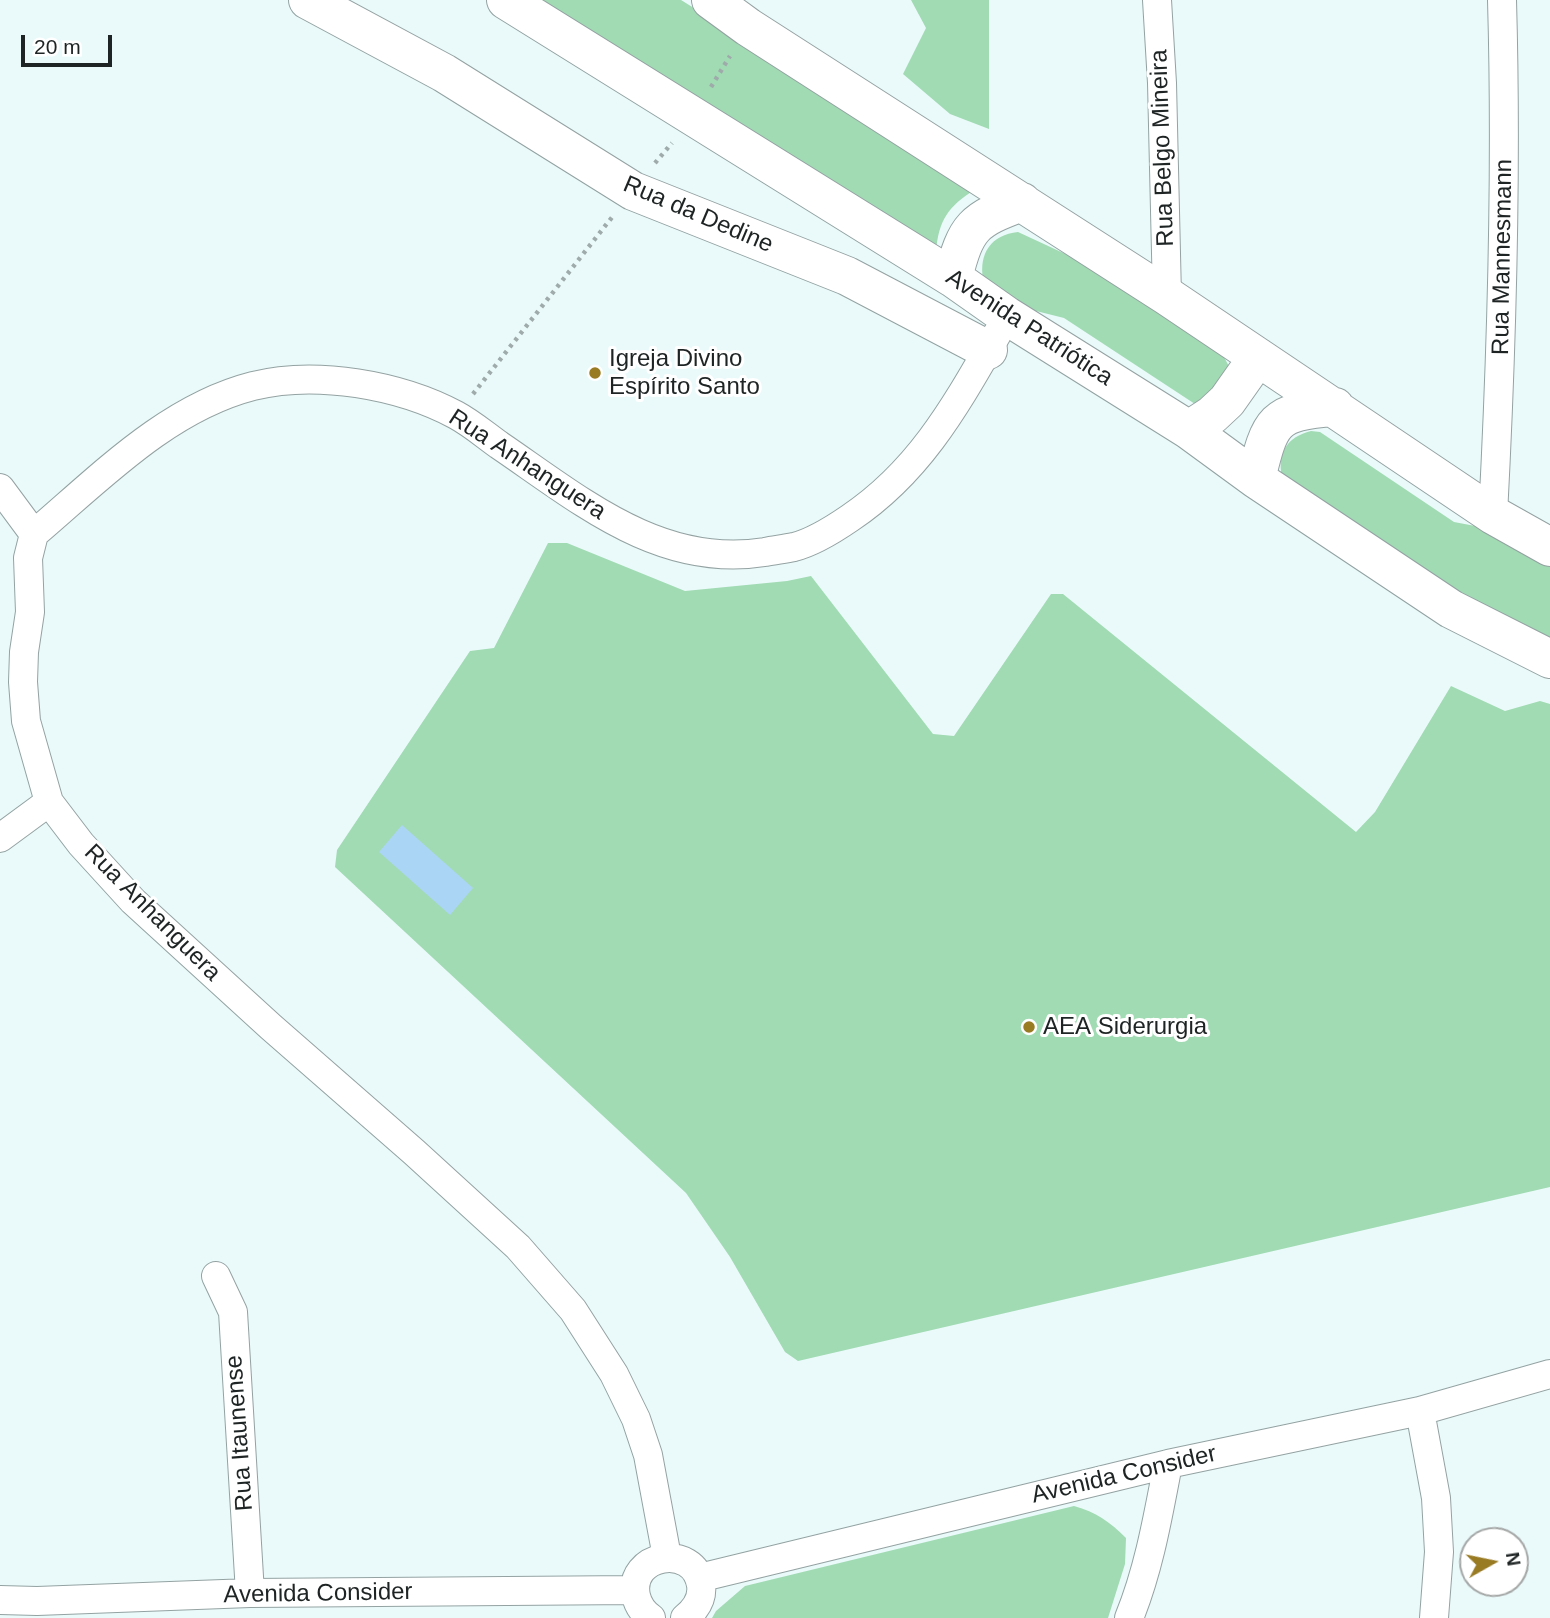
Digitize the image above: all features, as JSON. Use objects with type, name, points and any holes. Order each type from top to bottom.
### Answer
[{"type":"main road","name":"Rua da Dedine","points":[[308,0],[444,73],[633,191],[847,276],[988,350]]},
{"type":"main road","name":"Avenida Patriótica","points":[[506,0],[953,278],[1007,316],[1189,430],[1256,479],[1451,609],[1550,659]]},
{"type":"main road","points":[[711,0],[748,27],[1167,296],[1493,514],[1550,547]]},
{"type":"main road","points":[[953,278],[963,242],[977,223],[991,214],[1023,202]]},
{"type":"main road","points":[[1189,430],[1227,401],[1258,357]]},
{"type":"main road","points":[[1256,479],[1265,444],[1276,422],[1303,410],[1335,407]]},
{"type":"street","name":"Rua Belgo Mineira","points":[[1157,0],[1163,83],[1167,296]]},
{"type":"street","name":"Rua Mannesmann","points":[[1493,514],[1500,388],[1506,125],[1502,0]]},
{"type":"street","name":"Rua Anhanguera","points":[[667,1557],[648,1455],[636,1419],[614,1374],[573,1310],[518,1247],[133,901],[81,844],[49,802],[26,721],[23,682],[30,612],[28,558],[34,534],[162,428],[191,411],[253,386],[300,380],[364,384],[409,396],[457,415],[608,519],[661,544],[720,555],[757,553],[797,546],[834,529],[874,502],[914,463],[950,415],[1007,316]]},
{"type":"street","points":[[0,488],[34,534]]},
{"type":"street","points":[[0,838],[49,802]]},
{"type":"street","name":"Rua Itaunense","points":[[216,1276],[233,1312],[250,1593]]},
{"type":"street","name":"Avenida Consider","points":[[699,1578],[1168,1464],[1420,1411],[1550,1374]]},
{"type":"street","points":[[1420,1411],[1436,1498],[1439,1552],[1434,1618]]},
{"type":"street","points":[[1129,1618],[1138,1598],[1155,1532],[1168,1464]]},
{"type":"street","points":[[652,1618],[641,1608],[635,1590],[639,1576],[647,1565],[667,1557],[686,1562],[699,1578],[699,1600],[692,1613],[685,1618]]},
{"type":"street","name":"Avenida Consider","points":[[0,1600],[34,1610],[250,1593],[349,1606],[635,1590]]},
{"type":"green space","points":[[534,0],[681,0],[974,190],[946,215],[936,251]]},
{"type":"green space","points":[[911,0],[989,0],[989,129],[950,114],[903,74],[926,28]]},
{"type":"green space","points":[[1018,232],[1087,264],[1224,357],[1233,374],[1198,406],[1064,318],[1032,310],[983,279],[983,261],[989,247],[1001,237]]},
{"type":"green space","points":[[1311,431],[1320,432],[1454,522],[1491,529],[1550,561],[1550,646],[1508,623],[1282,477],[1281,461],[1286,447],[1296,437]]},
{"type":"green space","name":"AEA Siderurgia","points":[[548,543],[567,543],[685,591],[787,581],[811,576],[933,734],[954,736],[1051,594],[1063,594],[1356,832],[1375,812],[1451,686],[1505,711],[1540,701],[1550,704],[1550,1187],[798,1361],[785,1352],[730,1257],[686,1193],[335,867],[337,850],[470,651],[494,648]]},
{"type":"green space","points":[[1074,1506],[1102,1518],[1126,1538],[1125,1564],[1108,1618],[712,1618],[716,1611],[745,1586]]},
{"type":"water","points":[[402,825],[473,888],[450,915],[379,852]]},
{"type":"place","name":"Igreja Divino Espírito Santo","points":[[595,373]]},
{"type":"place","name":"AEA Siderurgia","points":[[1029,1027]]}]
